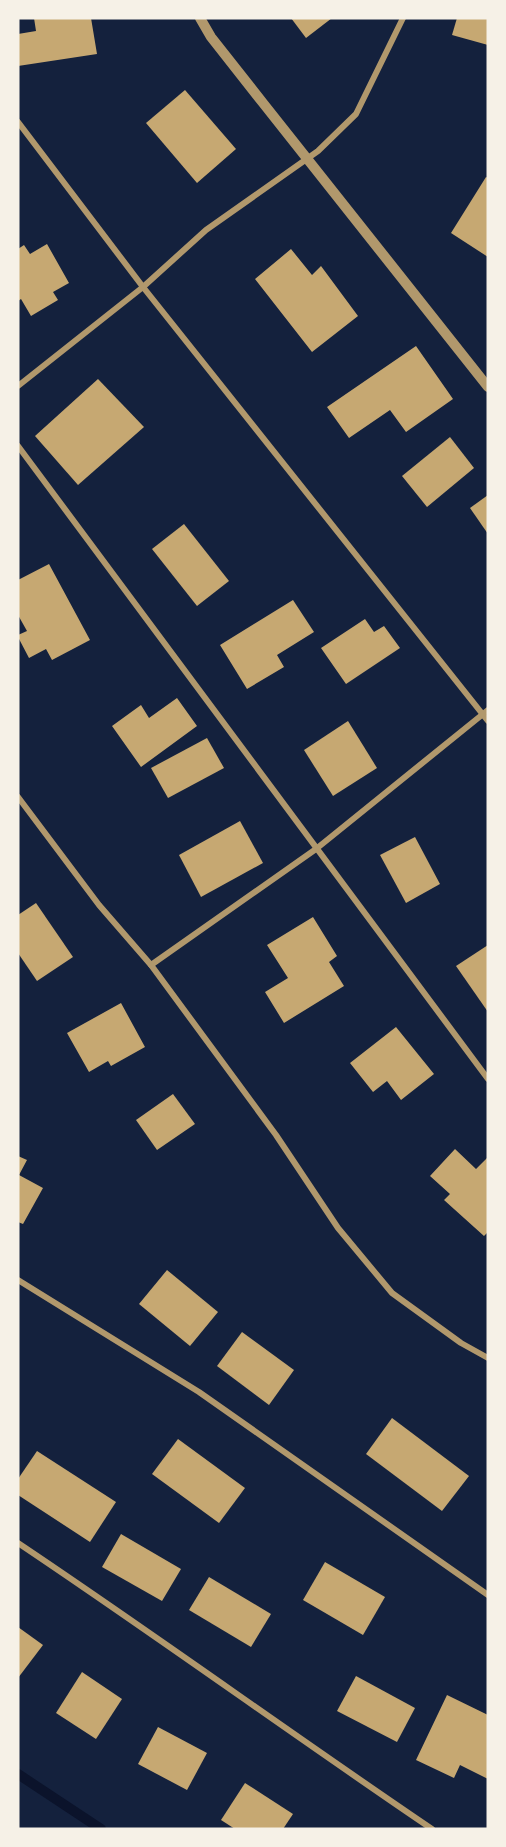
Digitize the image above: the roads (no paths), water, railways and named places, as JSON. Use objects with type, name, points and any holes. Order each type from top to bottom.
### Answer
[{"type":"street","points":[[200,18],[211,37],[488,387]]},
{"type":"street","points":[[18,386],[144,287],[206,230],[318,151],[356,114],[403,18]]},
{"type":"street","points":[[18,122],[144,287],[485,712],[488,721]]},
{"type":"street","points":[[18,446],[488,1079]]},
{"type":"street","points":[[151,965],[316,849],[485,712]]},
{"type":"street","points":[[18,796],[99,904],[151,965],[276,1135],[338,1228],[392,1293],[461,1343],[488,1358]]},
{"type":"street","points":[[18,1280],[199,1392],[488,1595]]},
{"type":"street","points":[[18,1543],[100,1598],[330,1761],[432,1829]]},
{"type":"waterway","points":[[18,1774],[101,1829]]}]
